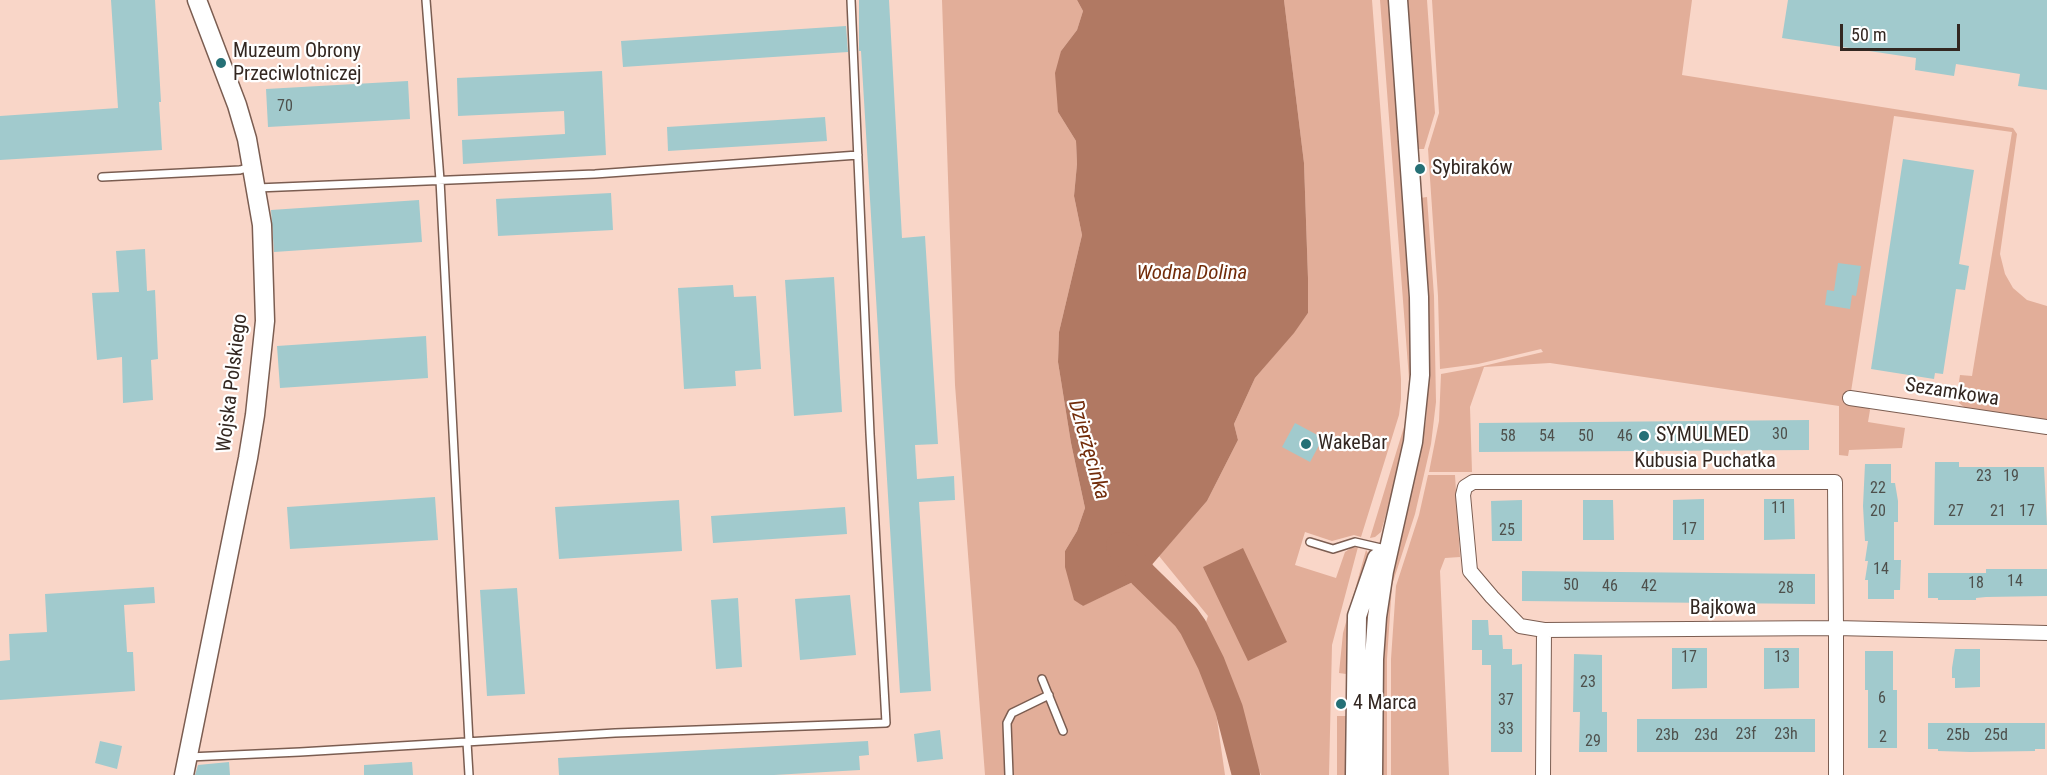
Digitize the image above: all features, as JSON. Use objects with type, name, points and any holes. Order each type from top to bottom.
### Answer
[{"type":"street","name":"Wojska Polskiego","points":[[186,766],[255,415],[266,321],[262,225],[253,167],[237,105],[197,0]]},
{"type":"street","points":[[1373,775],[1376,624],[1381,584],[1417,421],[1421,347],[1398,0]]},
{"type":"street","name":"Sezamkowa","points":[[1850,398],[2047,428]]},
{"type":"street","name":"Kubusia Puchatka","points":[[1544,630],[1520,626],[1470,571],[1463,495],[1469,483],[1835,482],[1836,775]]},
{"type":"street","points":[[1355,775],[1357,616],[1398,506]]},
{"type":"street","name":"Bajkowa","points":[[1544,630],[1836,628],[2047,633]]},
{"type":"street","points":[[1543,775],[1544,630]]},
{"type":"lane","points":[[426,0],[440,180],[470,775]]},
{"type":"lane","points":[[186,766],[468,742],[615,733],[886,723],[851,0]]},
{"type":"lane","points":[[256,188],[596,174],[858,155]]},
{"type":"lane","points":[[102,177],[240,170],[253,167]]},
{"type":"lane","points":[[1310,542],[1333,549],[1355,542],[1381,548]]},
{"type":"lane","points":[[1042,680],[1063,731]]},
{"type":"lane","points":[[1009,775],[1007,723],[1012,713],[1049,695]]},
{"type":"shaded area","points":[[942,0],[1077,0],[1083,11],[1077,30],[1061,51],[1058,112],[1076,141],[1077,164],[1074,196],[1082,235],[1059,332],[1058,362],[1071,443],[1085,508],[1077,531],[1065,551],[1082,606],[1135,581],[1176,621],[1213,692],[1225,775],[985,775],[955,385]]},
{"type":"shaded area","points":[[1284,0],[1372,0],[1401,379],[1399,415],[1361,537],[1354,535],[1332,541],[1305,532],[1295,565],[1336,578],[1345,552],[1358,547],[1332,645],[1329,775],[1261,775],[1204,628],[1208,616],[1159,556],[1207,501],[1238,440],[1234,424],[1255,378],[1308,313],[1304,163]]},
{"type":"shaded area","points":[[1380,0],[1389,0],[1410,315],[1411,379],[1409,379]]},
{"type":"shaded area","points":[[1407,0],[1427,0],[1435,113],[1424,149],[1417,149]]},
{"type":"shaded area","points":[[1432,0],[1692,0],[1682,75],[2013,128],[2017,134],[2000,254],[2005,274],[2013,288],[2027,300],[2047,306],[2047,423],[1969,411],[1959,403],[1957,395],[1960,375],[1972,376],[2012,132],[1894,116],[1850,398],[1867,405],[1870,410],[1868,422],[1905,428],[1902,448],[1849,450],[1848,456],[1839,455],[1839,406],[1550,363],[1484,367],[1470,407],[1472,472],[1429,472],[1439,421],[1441,374],[1543,352],[1541,349],[1478,364],[1440,369],[1438,296],[1428,149],[1439,113]]},
{"type":"shaded area","points":[[1427,197],[1434,296],[1436,402],[1431,444],[1415,514],[1392,585],[1387,659],[1387,775],[1379,775],[1379,659],[1391,564],[1415,479],[1426,421],[1429,375],[1428,314],[1420,198]]},
{"type":"shaded area","points":[[1407,417],[1397,474],[1381,532],[1370,538]]},
{"type":"shaded area","points":[[1428,475],[1455,475],[1460,557],[1445,558],[1440,571],[1449,775],[1391,775],[1391,659],[1396,586],[1419,515]]},
{"type":"shaded area","points":[[1366,550],[1370,556],[1349,621],[1346,674],[1339,673],[1343,633]]},
{"type":"shaded area","points":[[1337,716],[1346,716],[1346,775],[1337,775]]},
{"type":"water","name":"Wodna Dolina","points":[[1077,0],[1284,0],[1304,163],[1308,278],[1308,313],[1255,378],[1234,424],[1238,440],[1207,501],[1143,575],[1083,606],[1074,600],[1065,567],[1065,551],[1077,531],[1085,508],[1071,443],[1058,362],[1059,332],[1082,235],[1074,196],[1077,164],[1076,141],[1058,112],[1055,73],[1061,51],[1077,30],[1083,11]]},
{"type":"water","points":[[1243,548],[1287,642],[1248,661],[1203,567]]},
{"type":"building","points":[[111,0],[155,0],[162,150],[0,160],[0,116],[118,108]]},
{"type":"building","points":[[859,0],[889,0],[902,238],[925,236],[938,444],[915,445],[917,479],[954,476],[955,500],[919,502],[931,691],[900,693],[861,51],[859,51]]},
{"type":"building","points":[[1788,0],[2047,0],[2047,90],[2018,86],[2020,74],[1956,64],[1954,76],[1915,70],[1916,58],[1782,38]]},
{"type":"building","points":[[846,26],[848,52],[623,67],[621,41]]},
{"type":"building","points":[[602,71],[606,155],[463,164],[462,140],[565,134],[564,111],[458,116],[457,78]]},
{"type":"building","points":[[408,81],[410,119],[268,127],[266,89]]},
{"type":"building","points":[[825,117],[827,141],[668,151],[667,127]]},
{"type":"building","points":[[1903,159],[1974,170],[1959,264],[1969,266],[1965,290],[1956,289],[1943,374],[1935,373],[1934,379],[1871,369]]},
{"type":"building","points":[[611,193],[613,230],[498,236],[496,199]]},
{"type":"building","points":[[419,200],[422,242],[274,252],[271,210]]},
{"type":"building","points":[[145,249],[147,291],[155,290],[158,359],[151,360],[153,400],[123,403],[122,357],[97,360],[92,293],[119,292],[116,251]]},
{"type":"building","points":[[1838,263],[1861,266],[1856,296],[1852,295],[1850,309],[1825,305],[1827,290],[1834,291]]},
{"type":"building","points":[[834,277],[842,412],[794,416],[785,280]]},
{"type":"building","points":[[733,285],[734,297],[756,296],[761,369],[735,371],[736,386],[684,389],[678,288]]},
{"type":"building","points":[[426,336],[428,378],[280,388],[277,346]]},
{"type":"building","points":[[1809,420],[1809,450],[1479,452],[1479,423]]},
{"type":"building","points":[[1295,423],[1323,438],[1310,462],[1282,447]]},
{"type":"building","points":[[1935,462],[1959,462],[1959,467],[2044,467],[2047,525],[1934,525]]},
{"type":"building","points":[[1865,464],[1891,464],[1891,483],[1895,483],[1898,501],[1898,522],[1894,522],[1894,560],[1901,560],[1900,590],[1894,590],[1894,599],[1868,599],[1868,580],[1865,580],[1868,561],[1865,561],[1868,541],[1865,541],[1863,506]]},
{"type":"building","points":[[435,497],[438,540],[290,549],[287,507]]},
{"type":"building","points":[[1704,499],[1704,540],[1673,540],[1673,500]]},
{"type":"building","points":[[1764,499],[1794,499],[1795,539],[1764,540]]},
{"type":"building","points":[[679,500],[682,551],[559,559],[555,507]]},
{"type":"building","points":[[1522,500],[1522,541],[1492,541],[1491,501]]},
{"type":"building","points":[[1583,500],[1613,500],[1614,540],[1583,540]]},
{"type":"building","points":[[845,507],[847,534],[713,543],[711,516]]},
{"type":"building","points":[[1986,569],[2047,569],[2047,596],[1986,597],[1976,598],[1976,600],[1928,598],[1928,573],[1986,573]]},
{"type":"building","points":[[1522,571],[1815,574],[1815,604],[1522,601]]},
{"type":"building","points":[[154,587],[155,603],[124,605],[127,652],[133,652],[135,691],[0,700],[0,661],[10,660],[9,634],[47,632],[45,594]]},
{"type":"building","points":[[517,588],[525,694],[487,696],[480,590]]},
{"type":"building","points":[[850,595],[856,655],[800,660],[795,599]]},
{"type":"building","points":[[738,598],[742,667],[716,669],[711,600]]},
{"type":"building","points":[[1472,620],[1488,620],[1489,635],[1502,635],[1503,649],[1512,649],[1512,665],[1522,664],[1522,752],[1491,752],[1491,665],[1482,665],[1482,650],[1472,650]]},
{"type":"building","points":[[1672,648],[1707,648],[1707,688],[1672,689]]},
{"type":"building","points":[[1764,648],[1799,648],[1799,688],[1764,689]]},
{"type":"building","points":[[1955,649],[1980,649],[1980,687],[1955,688],[1952,668]]},
{"type":"building","points":[[1865,651],[1893,651],[1893,690],[1897,690],[1897,748],[1868,748]]},
{"type":"building","points":[[1574,654],[1602,655],[1602,712],[1607,712],[1607,752],[1579,752],[1580,712],[1573,712]]},
{"type":"building","points":[[1637,719],[1815,719],[1815,752],[1637,752]]},
{"type":"building","points":[[1928,723],[2045,723],[2045,749],[1970,752],[1928,749]]},
{"type":"building","points":[[940,730],[943,759],[917,762],[914,734]]},
{"type":"building","points":[[100,741],[122,746],[117,769],[95,763]]},
{"type":"building","points":[[868,741],[869,755],[859,756],[860,770],[774,775],[559,775],[558,758]]},
{"type":"building","points":[[229,762],[230,775],[195,775],[198,765]]},
{"type":"building","points":[[412,762],[413,775],[364,775],[364,765]]},
{"type":"waterway","name":"Dzierżęcinka","points":[[1120,546],[1143,575],[1186,617],[1193,627],[1211,663],[1229,709],[1246,775]]},
{"type":"place","name":"Muzeum Obrony Przeciwlotniczej","points":[[221,63]]},
{"type":"place","name":"Sybiraków","points":[[1420,169]]},
{"type":"place","name":"SYMULMED","points":[[1644,436]]},
{"type":"place","name":"WakeBar","points":[[1306,444]]},
{"type":"place","name":"4 Marca","points":[[1341,704]]}]
